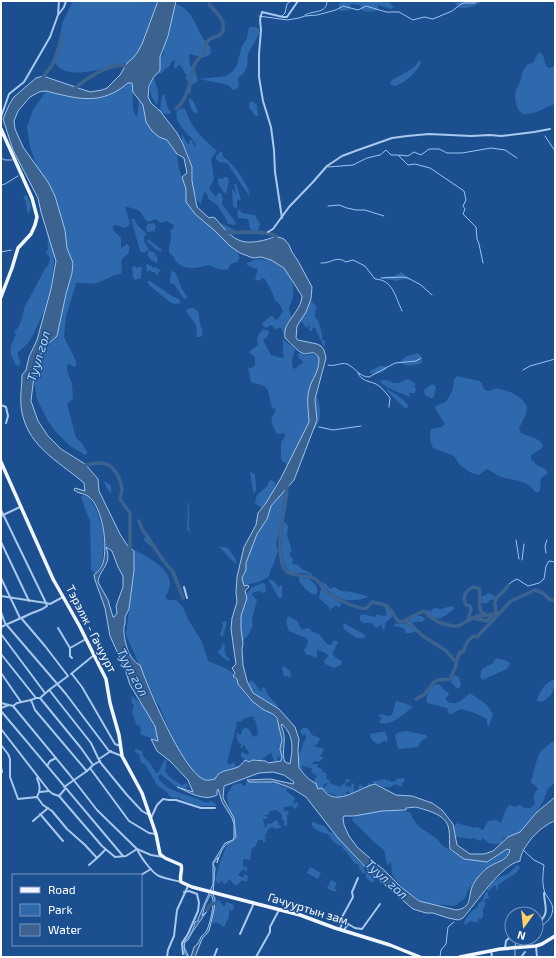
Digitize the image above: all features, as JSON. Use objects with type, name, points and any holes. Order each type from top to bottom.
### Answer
[{"type":"main road","points":[[1,129],[32,198],[37,217],[36,225],[31,234],[18,250],[1,297]]},
{"type":"main road","name":"Тэрэлж - Гачуурт","points":[[1,462],[8,475],[20,507],[62,597],[86,639],[106,679],[110,703],[119,735],[122,756],[142,793],[156,834],[160,854],[163,857]]},
{"type":"main road","points":[[163,857],[182,866],[180,878],[182,882],[188,886]]},
{"type":"main road","name":"Гачууртын зам","points":[[188,886],[303,916],[390,945],[420,957]]},
{"type":"main road","points":[[544,943],[555,936]]},
{"type":"main road","points":[[460,957],[491,950],[536,946]]},
{"type":"street","points":[[1,117],[9,94],[24,82],[50,37],[58,15],[59,1]]},
{"type":"street","points":[[58,15],[64,7],[66,1]]},
{"type":"street","points":[[282,218],[282,208],[274,172],[274,150],[271,127],[263,101],[259,77],[260,20],[262,12],[287,17],[298,1]]},
{"type":"street","points":[[268,232],[273,229],[289,207],[326,166],[342,156],[392,138],[429,134],[501,136],[550,129]]},
{"type":"street","points":[[1,405],[6,407],[8,416],[6,423]]},
{"type":"street","points":[[2,516],[20,507]]},
{"type":"street","points":[[1,510],[2,516],[47,606],[39,612],[30,614],[1,627]]},
{"type":"street","points":[[1,542],[29,601]]},
{"type":"street","points":[[1,578],[21,618],[68,676]]},
{"type":"street","points":[[184,587],[187,598]]},
{"type":"street","points":[[1,596],[50,604],[62,597]]},
{"type":"street","points":[[1,612],[6,624],[57,684],[110,751],[122,756]]},
{"type":"street","points":[[58,628],[70,648],[70,656],[72,658]]},
{"type":"street","points":[[1,634],[45,693]]},
{"type":"street","points":[[70,648],[86,639]]},
{"type":"street","points":[[1,654],[36,698]]},
{"type":"street","points":[[13,706],[21,702],[40,698],[94,655]]},
{"type":"street","points":[[1,673],[21,702]]},
{"type":"street","points":[[72,674],[82,687],[115,744],[120,746]]},
{"type":"street","points":[[49,690],[91,744],[99,760],[127,795],[142,811],[149,815]]},
{"type":"street","points":[[40,698],[93,765]]},
{"type":"street","points":[[31,700],[35,710],[87,771]]},
{"type":"street","points":[[1,703],[13,706],[74,779],[97,810],[113,827],[137,849],[151,855],[163,857]]},
{"type":"street","points":[[10,705],[1,710],[64,788],[123,856]]},
{"type":"street","points":[[1,729],[21,753],[36,776],[53,794],[59,796],[86,829],[106,850],[115,857],[126,856],[137,849]]},
{"type":"street","points":[[1,745],[10,759],[10,777],[18,799],[38,797]]},
{"type":"street","points":[[59,796],[64,788],[74,779],[87,771],[110,751]]},
{"type":"street","points":[[47,767],[50,761],[56,758]]},
{"type":"street","points":[[1,767],[2,772]]},
{"type":"street","points":[[90,768],[129,821],[149,833],[156,834]]},
{"type":"street","points":[[36,776],[40,786],[38,797]]},
{"type":"street","points":[[40,792],[49,790]]},
{"type":"street","points":[[38,797],[67,829],[97,858]]},
{"type":"street","points":[[151,819],[157,805],[164,799],[176,800],[201,808],[215,808]]},
{"type":"street","points":[[33,821],[48,808]]},
{"type":"street","points":[[40,814],[64,841]]},
{"type":"street","points":[[137,849],[140,855],[158,876],[182,882]]},
{"type":"street","points":[[89,865],[106,850]]},
{"type":"street","points":[[142,874],[151,869]]},
{"type":"street","points":[[342,930],[344,921],[342,917],[353,897],[352,892],[358,878]]},
{"type":"street","points":[[167,957],[168,950],[174,936],[177,910],[188,886]]},
{"type":"street","points":[[184,892],[197,894],[199,903],[198,911],[182,943],[182,950],[184,954]]},
{"type":"street","points":[[544,893],[547,905],[544,918]]},
{"type":"street","points":[[240,934],[254,903]]},
{"type":"street","points":[[344,921],[356,928],[362,929],[380,904]]},
{"type":"street","points":[[256,957],[270,932],[270,927],[279,909]]},
{"type":"street","points":[[342,930],[348,924]]},
{"type":"street","points":[[536,946],[537,957]]},
{"type":"street","points":[[214,957],[217,950]]},
{"type":"street","points":[[491,950],[492,957]]},
{"type":"street","points":[[521,957],[525,952]]},
{"type":"green space","points":[[73,1],[158,1],[147,35],[133,58],[127,63],[99,70],[77,73],[60,68],[54,61],[63,21]]},
{"type":"green space","points":[[340,1],[387,1],[394,7],[391,9],[378,5],[378,10],[368,11],[362,10],[360,5],[351,4],[350,10],[342,11],[339,10]]},
{"type":"green space","points":[[455,1],[483,1],[474,6],[460,8],[457,7]]},
{"type":"green space","points":[[176,4],[183,7],[188,12],[203,38],[210,46],[211,53],[206,57],[199,57],[191,54],[189,55],[190,65],[195,71],[198,81],[192,85],[190,94],[187,93],[188,81],[185,78],[187,76],[180,65],[178,65],[176,69],[174,67],[175,60],[172,61],[169,67],[166,68],[161,74],[157,74],[160,70],[160,57],[164,54],[163,49]]},
{"type":"green space","points":[[249,27],[259,29],[259,34],[248,54],[247,67],[243,74],[238,78],[239,86],[233,90],[228,85],[199,79],[226,76],[234,70],[237,65],[242,46],[247,38]]},
{"type":"green space","points":[[539,52],[543,55],[546,66],[549,68],[555,66],[555,104],[533,113],[525,114],[520,111],[516,105],[516,90],[524,68],[533,63]]},
{"type":"green space","points":[[420,60],[421,63],[419,67],[402,83],[395,86],[390,84],[392,80],[413,68]]},
{"type":"green space","points":[[153,78],[158,92],[157,105],[150,92]]},
{"type":"green space","points":[[128,83],[133,84],[133,106],[137,117],[139,99],[143,105],[146,122],[159,137],[168,141],[177,154],[179,169],[186,189],[186,202],[191,209],[237,251],[240,258],[237,262],[231,264],[227,270],[218,269],[209,265],[196,268],[184,267],[175,260],[169,252],[171,238],[170,231],[174,225],[166,221],[161,223],[156,219],[148,222],[140,211],[125,206],[130,224],[124,228],[116,225],[113,226],[113,230],[121,238],[121,248],[127,244],[130,247],[128,254],[121,261],[121,274],[93,284],[76,283],[66,317],[64,337],[76,361],[75,367],[69,364],[67,365],[67,371],[72,384],[73,399],[67,404],[76,438],[82,443],[87,452],[85,455],[70,446],[55,431],[37,399],[34,376],[47,347],[57,336],[73,263],[67,249],[65,230],[55,196],[38,169],[30,147],[27,127],[33,110],[46,91],[89,99],[108,95]]},
{"type":"green space","points":[[162,95],[164,95],[168,109],[171,112],[170,114],[164,114],[160,111]]},
{"type":"green space","points":[[189,98],[194,102],[198,111],[196,114],[191,107]]},
{"type":"green space","points":[[252,101],[257,105],[258,116],[255,116],[249,107],[250,102]]},
{"type":"green space","points":[[182,108],[185,109],[198,133],[217,151],[211,158],[214,179],[209,189],[216,197],[218,193],[221,193],[223,199],[222,204],[236,223],[235,225],[228,224],[219,208],[215,203],[208,199],[208,195],[204,191],[201,204],[197,200],[192,185],[193,170],[182,141],[182,134],[187,143],[189,144],[190,140],[192,140],[193,144],[196,145],[194,141],[180,125],[176,116],[177,111]]},
{"type":"green space","points":[[222,152],[223,157],[227,159],[240,175],[250,197],[227,163],[219,162],[216,159],[216,156]]},
{"type":"green space","points":[[227,177],[229,181],[226,194],[222,191],[218,182],[218,178],[222,179]]},
{"type":"green space","points":[[234,184],[236,184],[241,199],[239,201],[237,198],[237,209],[233,206],[232,189],[236,194]]},
{"type":"green space","points":[[25,195],[27,196],[31,205],[29,213],[27,212],[26,201],[23,198]]},
{"type":"green space","points":[[239,209],[242,213],[255,215],[260,224],[257,233],[254,233],[250,228],[248,219],[238,218],[237,212]]},
{"type":"green space","points":[[131,219],[134,219],[138,226],[146,233],[144,236],[144,242],[149,249],[144,253],[140,251]]},
{"type":"green space","points":[[154,223],[156,227],[154,231],[147,232],[146,227],[148,224]]},
{"type":"green space","points":[[221,223],[238,232],[237,234],[227,232]]},
{"type":"green space","points":[[47,227],[54,253],[51,287],[45,309],[31,339],[18,352],[21,363],[18,366],[16,365],[10,350],[16,334],[14,332],[21,322],[24,308],[46,267],[48,266],[50,258],[45,251],[48,251]]},
{"type":"green space","points":[[148,239],[161,249],[162,252],[155,249],[147,241]]},
{"type":"green space","points":[[149,251],[154,252],[158,259],[157,263],[151,260],[147,255]]},
{"type":"green space","points":[[257,259],[271,260],[279,264],[289,275],[292,281],[293,294],[289,307],[291,317],[286,325],[285,336],[281,328],[275,329],[272,325],[266,328],[262,324],[270,316],[273,316],[275,320],[278,319],[283,311],[280,305],[275,301],[265,279],[262,278],[259,281],[255,279],[258,269],[246,264]]},
{"type":"green space","points":[[146,264],[152,266],[153,268],[156,267],[161,271],[158,272],[158,275],[149,270],[147,273]]},
{"type":"green space","points":[[135,266],[137,268],[140,266],[142,268],[141,278],[135,280],[133,277],[132,267]]},
{"type":"green space","points":[[171,271],[175,272],[182,289],[188,298],[184,299],[174,284],[170,283]]},
{"type":"green space","points":[[401,272],[410,280],[404,279],[396,281],[381,278],[393,276]]},
{"type":"green space","points":[[147,281],[150,281],[179,299],[181,303],[171,303],[149,285]]},
{"type":"green space","points":[[311,301],[316,306],[315,318],[318,320],[322,339],[325,341],[325,346],[323,345],[315,328],[313,327],[312,331],[309,331],[310,325],[306,328],[301,320],[306,312],[309,302]]},
{"type":"green space","points":[[189,308],[193,308],[199,313],[200,324],[203,332],[201,337],[197,337],[196,325],[186,311]]},
{"type":"green space","points":[[263,329],[269,331],[268,336],[263,340],[271,355],[281,358],[284,357],[283,339],[295,349],[292,360],[293,369],[303,363],[298,357],[298,353],[304,355],[314,355],[319,358],[317,374],[309,390],[309,422],[288,465],[282,461],[281,457],[281,442],[285,437],[284,433],[277,434],[272,422],[276,409],[272,408],[268,390],[264,386],[251,382],[248,369],[255,365],[255,357],[249,352],[258,345],[257,337]]},
{"type":"green space","points":[[418,353],[422,359],[422,362],[420,363],[408,365],[400,362],[405,357]]},
{"type":"green space","points":[[380,366],[386,366],[387,368],[380,373],[370,373],[370,371]]},
{"type":"green space","points":[[457,376],[479,381],[482,383],[484,389],[488,391],[497,388],[510,392],[521,398],[527,406],[525,416],[519,429],[521,433],[536,439],[543,445],[541,449],[531,455],[531,459],[538,466],[544,468],[548,473],[541,478],[540,490],[538,492],[535,492],[528,485],[520,481],[501,477],[487,469],[479,475],[474,474],[459,464],[454,456],[433,448],[430,438],[431,429],[441,427],[445,424],[435,406],[446,402],[453,389],[454,379]]},
{"type":"green space","points":[[408,379],[416,384],[414,386],[416,389],[415,393],[409,393],[410,397],[390,389],[380,381],[387,380],[393,383],[398,383]]},
{"type":"green space","points":[[432,384],[436,387],[434,397],[431,398],[425,395],[424,390]]},
{"type":"green space","points":[[386,388],[401,398],[408,405],[408,407],[405,408],[388,392]]},
{"type":"green space","points":[[316,397],[319,405],[320,418],[317,427],[314,430],[313,429],[317,420]]},
{"type":"green space","points":[[250,472],[255,474],[255,493],[253,491]]},
{"type":"green space","points":[[270,480],[275,482],[274,489],[267,502],[260,507],[255,503],[256,498]]},
{"type":"green space","points":[[104,481],[111,485],[111,494],[106,487]]},
{"type":"green space","points":[[284,490],[280,530],[276,543],[278,551],[269,577],[256,583],[244,586],[242,578],[245,573],[246,563],[257,534],[267,519],[271,506]]},
{"type":"green space","points":[[84,495],[89,497],[97,511],[103,529],[104,544],[102,563],[96,573],[91,570],[90,520],[81,496]]},
{"type":"green space","points":[[186,500],[189,506],[190,533],[187,529],[188,508]]},
{"type":"green space","points":[[284,521],[288,526],[287,536],[292,550],[289,554],[293,559],[292,564],[299,565],[300,568],[312,574],[312,576],[304,573],[291,573],[287,568],[284,562],[282,548]]},
{"type":"green space","points":[[146,533],[150,536],[153,542],[153,547],[144,540]]},
{"type":"green space","points":[[218,546],[228,548],[237,564],[232,560]]},
{"type":"green space","points":[[135,550],[156,563],[167,574],[170,581],[169,589],[165,597],[168,600],[176,600],[183,607],[188,619],[202,642],[208,661],[233,673],[233,676],[242,690],[259,707],[275,717],[280,732],[281,759],[278,756],[277,761],[274,761],[271,752],[261,761],[256,759],[253,761],[251,759],[249,762],[241,757],[241,752],[248,755],[249,752],[245,745],[241,748],[240,746],[242,745],[238,742],[236,732],[241,735],[242,730],[245,727],[250,730],[252,737],[258,735],[253,716],[240,722],[235,722],[237,724],[227,762],[230,765],[235,762],[235,766],[239,766],[234,769],[223,771],[218,774],[215,779],[207,780],[198,775],[187,763],[169,731],[126,635]]},
{"type":"green space","points":[[299,577],[310,579],[315,584],[317,594],[314,595],[306,590],[299,581]]},
{"type":"green space","points":[[270,579],[275,582],[279,588],[280,585],[282,586],[282,598],[279,598],[269,581]]},
{"type":"green space","points":[[320,582],[326,584],[330,589],[335,587],[341,591],[352,592],[367,597],[347,600],[330,592]]},
{"type":"green space","points":[[262,583],[265,584],[266,592],[263,593],[259,591],[252,593],[257,600],[252,619],[253,625],[249,634],[243,641],[241,618],[247,593],[252,587]]},
{"type":"green space","points":[[321,588],[326,594],[341,603],[340,607],[336,605],[330,610],[329,607],[319,598]]},
{"type":"green space","points":[[488,593],[495,596],[495,599],[490,600],[486,604],[481,602],[480,597]]},
{"type":"green space","points":[[384,606],[390,611],[392,617],[386,622],[384,631],[381,625],[376,628],[372,623],[363,623],[360,620],[360,616],[362,614],[375,617],[377,614],[383,616],[387,615]]},
{"type":"green space","points":[[451,606],[454,607],[454,609],[438,619],[431,616],[427,612],[427,610],[431,611],[434,608],[441,609]]},
{"type":"green space","points":[[288,616],[297,621],[302,630],[307,628],[312,632],[319,634],[327,644],[331,645],[334,640],[338,642],[332,654],[342,661],[341,665],[334,668],[325,664],[324,661],[328,656],[321,651],[317,650],[317,658],[306,654],[304,650],[308,640],[289,631],[286,622]]},
{"type":"green space","points":[[416,616],[422,616],[425,620],[422,622],[412,623],[416,627],[416,631],[406,633],[404,628],[394,626],[395,623],[405,623]]},
{"type":"green space","points":[[226,621],[227,623],[223,636],[221,636],[220,634],[223,625],[222,622]]},
{"type":"green space","points":[[344,623],[365,635],[365,638],[356,638],[344,629]]},
{"type":"green space","points":[[223,643],[225,645],[226,654],[230,659],[229,661],[217,652],[220,650]]},
{"type":"green space","points":[[496,658],[507,661],[510,663],[509,666],[507,669],[482,680],[480,676],[482,669],[493,663]]},
{"type":"green space","points":[[284,666],[290,671],[291,677],[284,676],[282,668]]},
{"type":"green space","points":[[454,675],[459,677],[461,685],[459,689],[451,682]]},
{"type":"green space","points":[[552,680],[555,680],[555,684],[548,698],[542,702],[537,701],[542,689]]},
{"type":"green space","points":[[250,681],[253,681],[261,692],[262,687],[265,688],[279,709],[253,693],[250,689]]},
{"type":"green space","points":[[436,684],[439,684],[449,693],[445,699],[448,702],[458,702],[470,693],[487,705],[493,714],[489,726],[487,725],[487,719],[475,713],[461,709],[449,714],[447,708],[427,703],[429,692]]},
{"type":"green space","points":[[131,696],[145,709],[151,718],[156,728],[158,741],[140,734],[141,729],[139,725],[137,726],[132,712],[134,706]]},
{"type":"green space","points":[[396,701],[413,707],[394,721],[389,723],[380,723],[379,721],[383,718],[379,717],[379,715],[392,715]]},
{"type":"green space","points":[[303,728],[307,728],[312,735],[320,739],[317,744],[313,746],[324,750],[320,756],[324,758],[318,762],[315,761],[312,764],[318,764],[317,767],[326,773],[327,779],[330,783],[340,787],[345,783],[346,779],[348,779],[351,781],[346,783],[345,786],[351,787],[352,783],[354,784],[354,791],[358,790],[359,785],[361,784],[363,787],[367,786],[369,782],[371,785],[367,788],[361,788],[356,793],[350,793],[347,791],[346,795],[343,795],[341,798],[339,796],[338,798],[336,795],[330,793],[325,793],[322,789],[329,783],[324,784],[323,788],[318,788],[315,782],[313,782],[317,776],[311,772],[311,763],[309,768],[302,765],[302,771],[298,763],[303,743],[306,739],[305,733],[303,736],[300,731]]},
{"type":"green space","points":[[406,731],[426,735],[427,738],[421,741],[418,747],[398,749],[395,736],[397,733]]},
{"type":"green space","points":[[385,732],[388,739],[387,742],[384,741],[379,744],[375,743],[370,734]]},
{"type":"green space","points":[[555,741],[555,783],[548,788],[543,802],[537,812],[520,832],[503,839],[502,843],[495,844],[488,843],[483,838],[480,841],[473,838],[456,837],[454,826],[457,823],[474,828],[477,827],[483,830],[488,821],[496,820],[501,823],[509,805],[515,807],[520,805],[524,808],[530,808],[535,804],[534,796],[538,789],[531,783],[531,781],[538,756],[541,751]]},
{"type":"green space","points":[[137,749],[142,751],[143,756],[150,763],[156,773],[158,773],[165,759],[167,760],[165,770],[168,775],[182,785],[186,783],[188,786],[185,789],[177,787],[160,774],[158,777],[167,787],[206,803],[211,801],[217,806],[201,806],[169,796],[168,793],[157,785],[145,764],[141,763],[139,754],[134,750]]},
{"type":"green space","points":[[402,778],[405,779],[402,783],[402,787],[395,784],[389,787],[384,787],[373,783],[372,781],[385,779],[387,780],[386,782],[389,780],[391,782]]},
{"type":"green space","points":[[246,781],[270,781],[273,784],[275,782],[280,784],[281,787],[287,788],[286,791],[295,798],[293,804],[296,802],[299,804],[295,809],[292,806],[284,807],[284,811],[289,812],[287,816],[287,825],[284,826],[282,815],[277,810],[270,811],[268,815],[264,815],[268,817],[263,819],[265,828],[267,824],[271,824],[275,820],[278,821],[281,828],[269,828],[264,835],[267,837],[263,837],[266,842],[263,842],[263,840],[258,840],[256,846],[252,848],[250,860],[243,860],[243,868],[246,866],[247,871],[243,869],[238,875],[243,878],[244,874],[248,876],[247,881],[242,880],[237,885],[234,885],[230,879],[225,884],[222,880],[219,884],[215,880],[221,859],[228,843],[233,840],[236,833],[227,795],[233,785],[241,783],[244,786],[246,785]]},
{"type":"green space","points":[[382,811],[409,812],[418,826],[436,838],[443,846],[465,859],[487,862],[507,849],[510,849],[510,852],[502,859],[483,870],[467,891],[467,894],[461,902],[454,906],[420,901],[398,883],[392,874],[391,862],[388,865],[387,864],[384,850],[352,820],[354,817],[361,814]]},
{"type":"green space","points":[[312,822],[325,826],[329,832],[333,833],[364,867],[365,872],[368,871],[369,875],[372,875],[375,881],[372,883],[371,880],[370,881],[366,877],[365,873],[362,873],[361,870],[359,870],[359,864],[355,864],[342,846],[336,844],[328,834],[315,828],[312,825]]},
{"type":"green space","points":[[517,865],[520,868],[516,873],[498,885],[498,889],[494,886],[489,891],[487,890],[492,881],[508,874]]},
{"type":"green space","points":[[310,867],[321,873],[318,879],[307,873]]},
{"type":"green space","points":[[331,880],[337,883],[334,889],[337,889],[335,892],[327,888]]},
{"type":"green space","points":[[486,892],[488,892],[488,896],[491,898],[485,899],[484,902],[486,903],[483,909],[483,917],[478,919],[478,922],[471,921],[465,925],[464,922],[468,915],[478,907],[478,904],[483,900]]},
{"type":"green space","points":[[217,900],[219,900],[224,907],[227,902],[234,905],[232,911],[229,910],[229,917],[224,927],[216,922],[213,924],[212,922],[212,916]]},
{"type":"water","name":"Туул гол","points":[[158,1],[176,1],[168,36],[160,57],[160,70],[153,78],[149,86],[148,97],[151,103],[160,111],[177,133],[183,144],[192,167],[192,181],[197,207],[209,218],[215,218],[229,234],[239,240],[252,242],[266,240],[275,236],[284,239],[289,245],[312,287],[311,299],[306,312],[297,326],[296,338],[298,340],[321,346],[324,350],[326,358],[315,399],[317,420],[294,480],[271,506],[267,519],[257,534],[246,563],[246,570],[242,578],[244,586],[248,585],[249,587],[245,591],[247,598],[241,616],[243,665],[247,681],[253,693],[279,709],[295,727],[299,739],[299,768],[309,779],[317,784],[316,786],[318,789],[322,788],[327,794],[333,797],[340,797],[375,784],[396,795],[412,796],[432,803],[442,810],[453,824],[457,845],[470,854],[484,854],[493,851],[508,837],[520,832],[537,812],[555,797],[555,821],[544,827],[533,837],[524,849],[520,861],[505,869],[497,876],[463,918],[458,920],[413,909],[372,874],[338,838],[306,797],[293,789],[275,782],[249,782],[247,780],[270,779],[293,784],[294,782],[284,775],[273,772],[259,773],[224,786],[223,798],[234,818],[236,837],[233,840],[234,824],[222,802],[218,789],[217,795],[212,797],[202,797],[177,787],[193,792],[188,780],[170,761],[157,751],[151,739],[158,741],[155,726],[130,685],[125,669],[110,636],[105,608],[94,575],[103,563],[104,556],[105,547],[101,518],[93,501],[85,494],[74,490],[75,488],[85,491],[84,483],[53,459],[44,450],[29,431],[24,420],[21,406],[22,375],[26,370],[29,357],[37,340],[51,289],[56,261],[38,198],[13,150],[3,119],[14,97],[36,78],[43,76],[90,92],[102,90],[107,88],[120,75],[127,63],[132,59],[142,44]],"holes":[[[128,83],[132,83],[133,92],[143,105],[146,122],[152,131],[159,137],[167,140],[177,154],[184,158],[187,173],[182,177],[186,189],[186,202],[195,214],[230,246],[240,253],[253,258],[261,257],[271,260],[284,268],[302,296],[301,302],[286,327],[285,338],[302,353],[315,353],[319,358],[317,372],[308,394],[309,422],[281,478],[258,513],[256,525],[244,547],[237,577],[237,602],[232,618],[231,629],[236,664],[232,668],[235,673],[233,676],[237,679],[238,684],[253,702],[277,718],[282,740],[280,749],[282,757],[281,761],[268,763],[266,761],[252,760],[249,762],[245,760],[238,767],[219,773],[215,779],[210,780],[203,779],[185,760],[167,727],[150,691],[140,665],[132,658],[127,648],[124,636],[124,626],[125,617],[129,609],[134,570],[134,551],[127,545],[120,534],[99,491],[98,479],[85,464],[61,449],[48,436],[38,421],[31,401],[34,376],[41,354],[46,346],[57,336],[73,263],[67,248],[65,230],[55,196],[48,182],[23,147],[15,129],[14,121],[18,111],[30,97],[39,92],[46,91],[89,99],[108,95]],[[106,547],[112,551],[123,576],[123,587],[116,606],[117,613],[114,617],[108,600],[98,582],[107,563],[108,553]],[[282,724],[292,742],[290,764],[285,762],[284,759],[284,738],[281,725]],[[416,807],[431,812],[445,820],[448,825],[450,849],[464,859],[487,862],[507,849],[510,850],[507,857],[487,868],[478,877],[472,886],[467,905],[461,909],[456,910],[419,901],[357,847],[349,836],[344,825],[343,818],[344,816],[354,816],[382,811],[406,810],[406,808]]]},
{"type":"water","points":[[233,840],[224,847],[217,863],[218,857],[213,864],[225,843]]},
{"type":"water","points":[[213,864],[215,868],[213,894],[215,899],[214,910],[209,931],[202,939],[195,957],[191,957],[194,947],[207,931],[213,908],[212,896],[210,895],[205,905],[202,916],[207,911],[188,940],[185,942],[184,946],[184,942],[194,928],[195,922],[198,921],[213,884]]},
{"type":"water","points":[[184,948],[189,957],[185,954]]},
{"type":"waterway","points":[[282,16],[285,13],[287,4],[291,1]]},
{"type":"waterway","points":[[305,15],[322,10],[325,8],[327,1]]},
{"type":"waterway","points":[[259,16],[287,20],[317,15],[336,10],[343,6],[358,10],[366,6],[386,12],[399,12],[413,20],[424,17],[433,19],[452,11],[461,4],[474,3],[478,1]]},
{"type":"waterway","points":[[176,109],[184,98],[190,85],[194,65],[203,54],[207,42],[211,38],[220,35],[223,30],[223,22],[209,4]]},
{"type":"waterway","points":[[42,80],[52,65],[62,36]]},
{"type":"waterway","points":[[73,90],[91,76],[106,69],[114,66],[128,67]]},
{"type":"waterway","points":[[545,136],[555,151]]},
{"type":"waterway","points":[[399,155],[408,156],[414,152],[421,155],[429,149],[439,149],[447,153],[462,153],[491,148],[505,150],[517,158]]},
{"type":"waterway","points":[[328,167],[353,165],[367,158],[380,155],[386,150],[391,155],[398,155],[408,165],[415,164],[430,168],[464,191],[466,200],[463,206],[465,209],[463,214],[476,227],[477,239],[483,263]]},
{"type":"waterway","points":[[1,158],[5,160],[12,160]]},
{"type":"waterway","points":[[1,185],[18,176]]},
{"type":"waterway","points":[[328,206],[339,205],[356,210],[365,210],[384,216]]},
{"type":"waterway","points":[[225,232],[259,232],[276,236]]},
{"type":"waterway","points":[[1,252],[11,250]]},
{"type":"waterway","points":[[321,263],[339,259],[346,262],[353,260],[365,266],[375,279],[386,282],[390,286],[402,311]]},
{"type":"waterway","points":[[381,278],[408,278],[421,285],[432,295]]},
{"type":"waterway","points":[[328,365],[347,364],[363,376],[369,377],[395,363],[416,361],[421,358]]},
{"type":"waterway","points":[[523,370],[530,366],[555,359]]},
{"type":"waterway","points":[[358,373],[363,379],[376,384],[384,390],[390,398],[389,407]]},
{"type":"waterway","points":[[319,427],[333,430],[361,426]]},
{"type":"waterway","points":[[82,466],[94,463],[103,463],[112,467],[120,479],[122,489],[120,499],[130,513],[130,551]]},
{"type":"waterway","points":[[287,484],[280,535],[283,566],[288,573],[315,579],[320,583],[325,591],[345,602],[363,608],[367,608],[372,602],[383,604],[388,607],[398,621],[402,622],[423,611],[438,622],[458,626],[477,616],[496,613],[495,602],[508,585]]},
{"type":"waterway","points":[[139,521],[142,529],[173,572],[183,598]]},
{"type":"waterway","points":[[516,540],[519,559]]},
{"type":"waterway","points":[[546,553],[545,546],[547,540]]},
{"type":"waterway","points":[[522,560],[524,544]]},
{"type":"waterway","points":[[508,585],[517,579],[528,586],[539,583],[544,579],[546,566],[549,561],[555,562]]},
{"type":"waterway","points":[[468,619],[471,610],[470,606],[466,605],[464,597],[466,592],[473,587],[479,588],[480,609],[481,612],[485,614]]},
{"type":"waterway","points":[[416,699],[425,694],[434,682],[438,680],[450,679],[460,652],[463,652],[467,642],[473,636],[477,637],[511,601],[535,590],[543,593],[549,599],[555,601]]},
{"type":"waterway","points":[[472,618],[487,621],[493,615]]},
{"type":"waterway","points":[[406,621],[423,636],[445,650],[456,662]]},
{"type":"waterway","points":[[523,850],[534,860],[544,865],[543,887],[553,908],[552,914],[544,924]]},
{"type":"waterway","points":[[207,910],[209,906],[214,903]]},
{"type":"waterway","points":[[440,957],[441,950],[446,944],[448,927],[454,922]]},
{"type":"waterway","points":[[515,950],[515,957]]}]
